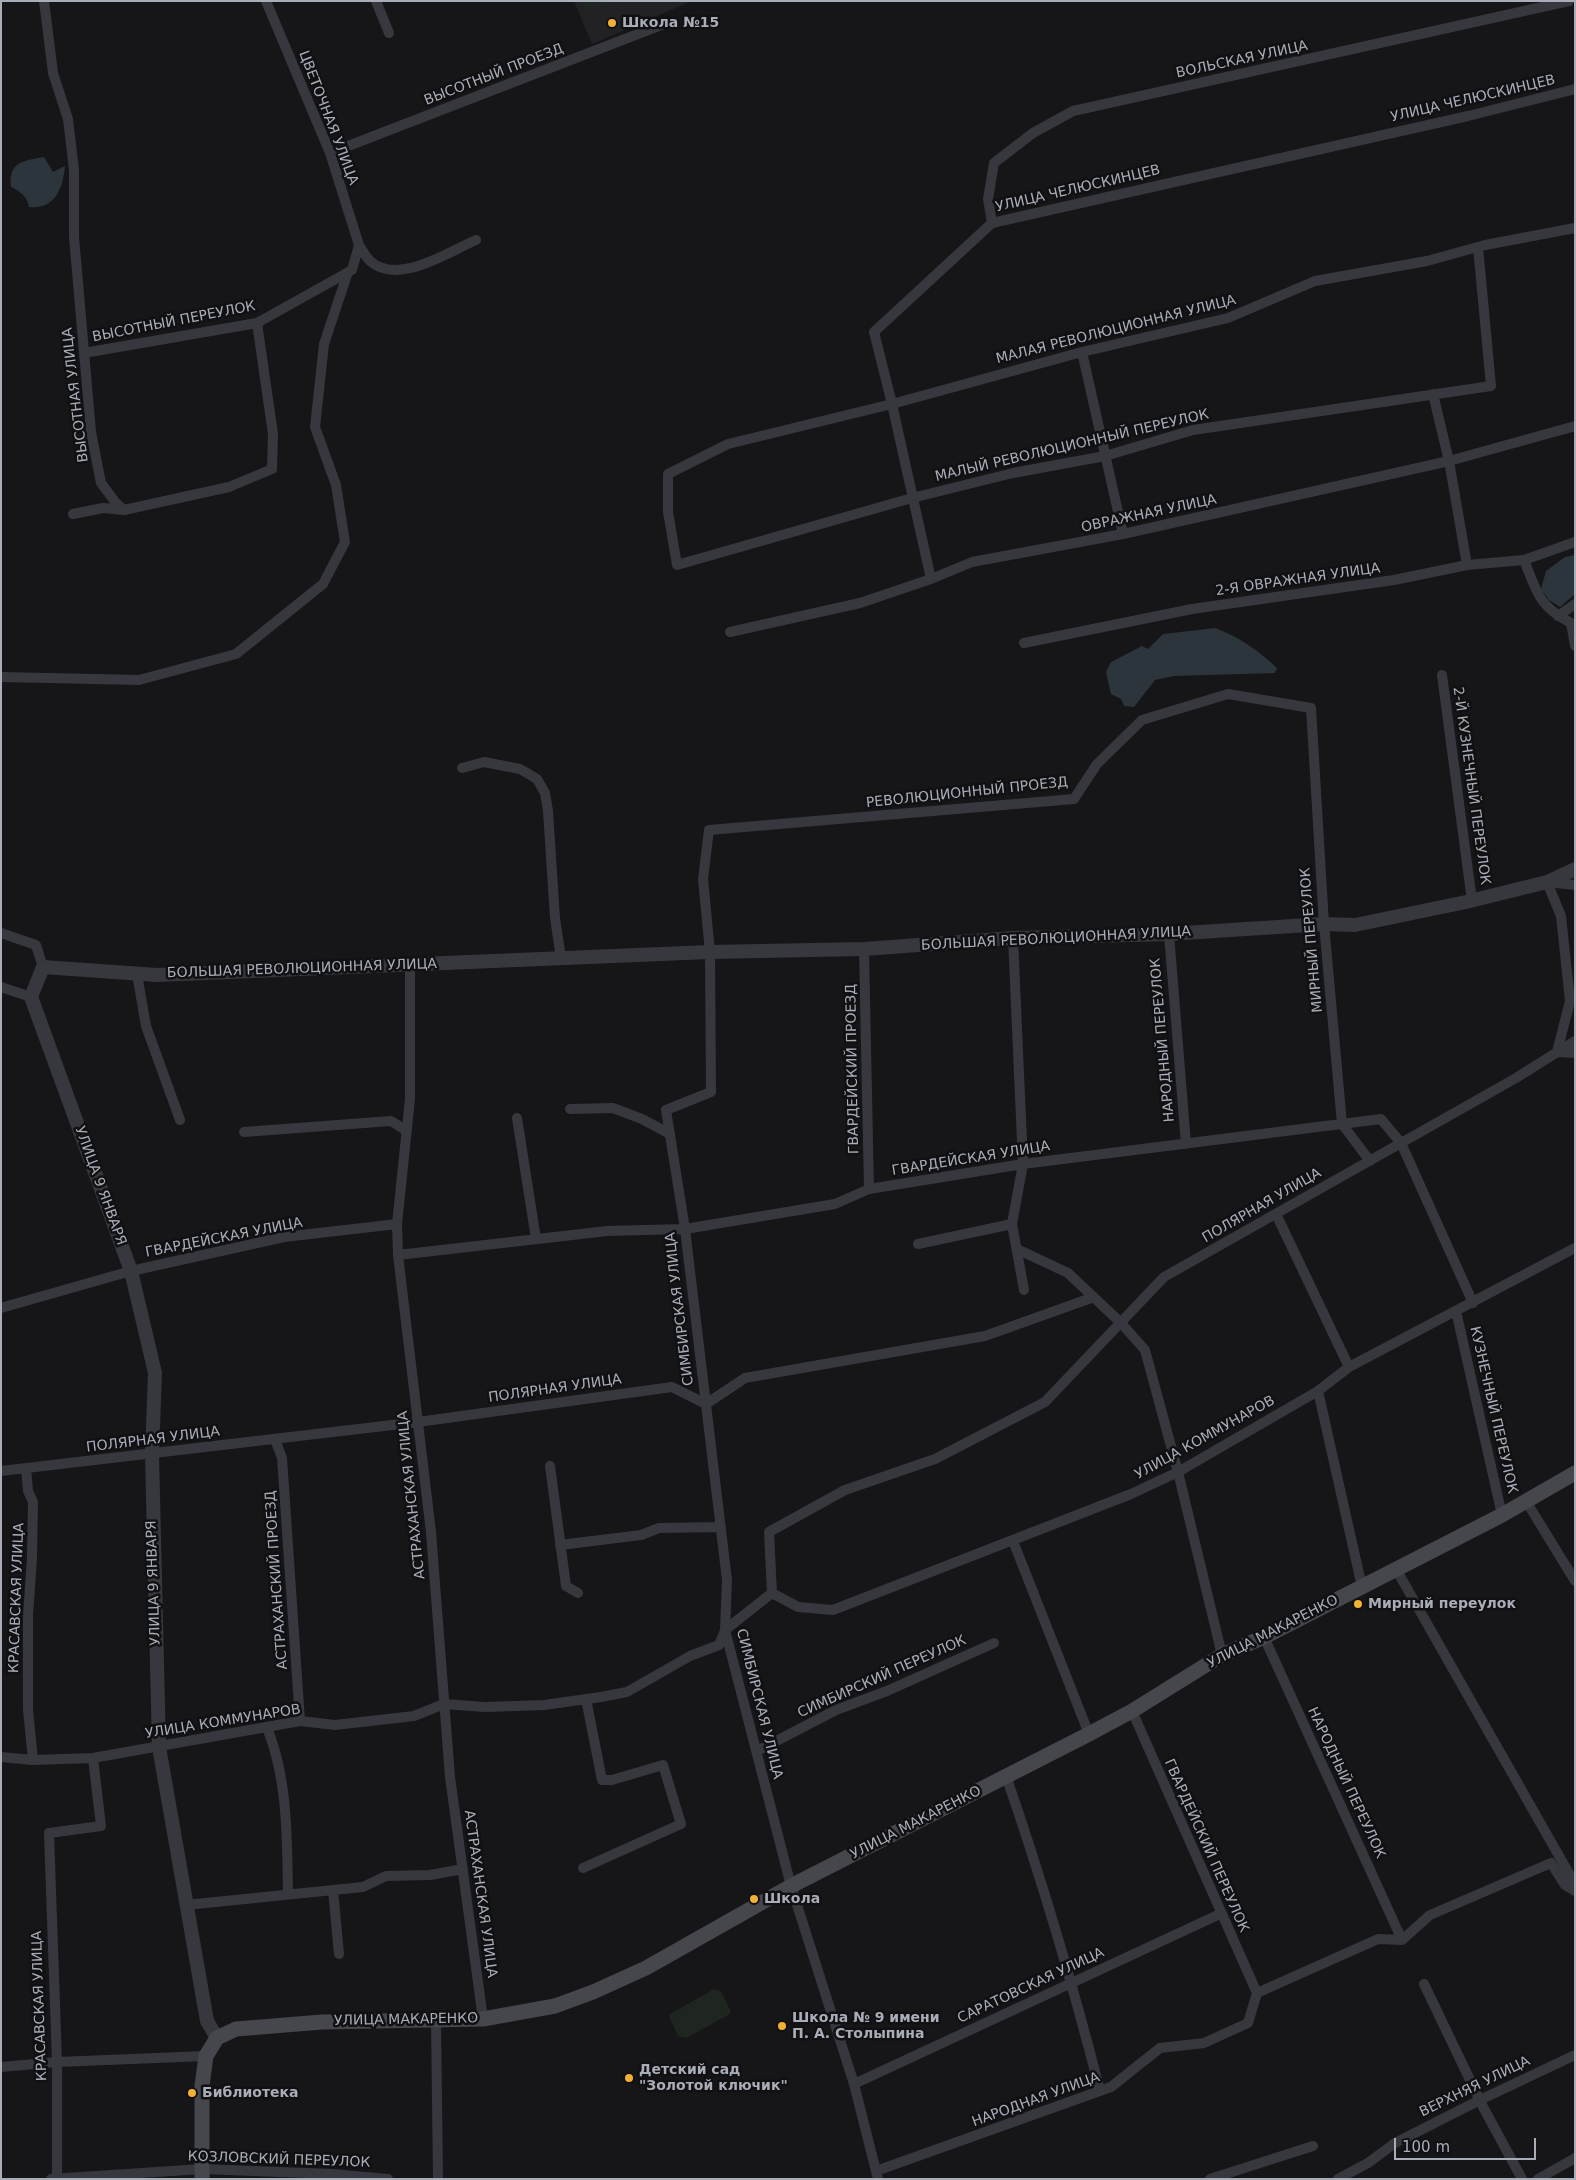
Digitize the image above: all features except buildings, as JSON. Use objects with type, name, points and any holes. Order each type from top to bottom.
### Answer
[{"type":"main road","name":"УЛИЦА МАКАРЕНКО","points":[[217,2038],[236,2029],[322,2022],[483,2019],[555,2006],[593,1992],[646,1968],[791,1886],[1132,1711],[1222,1655],[1264,1637],[1502,1515],[1575,1473]]},
{"type":"main road","points":[[202,2174],[202,2086],[206,2056],[217,2038]]},
{"type":"street","name":"ВЫСОТНАЯ УЛИЦА","points":[[44,1],[53,73],[68,118],[74,170],[74,237],[91,432],[101,483],[116,503],[124,510]]},
{"type":"street","name":"ЦВЕТОЧНАЯ УЛИЦА","points":[[266,1],[330,153],[358,245]]},
{"type":"street","points":[[376,1],[389,33]]},
{"type":"street","name":"ВОЛЬСКАЯ УЛИЦА","points":[[992,223],[988,199],[994,163],[1033,133],[1073,111],[1569,1]]},
{"type":"street","name":"ВЫСОТНЫЙ ПРОЕЗД","points":[[330,153],[669,22]]},
{"type":"street","name":"УЛИЦА ЧЕЛЮСКИНЦЕВ","points":[[931,579],[874,332],[992,223],[1468,116],[1575,89]]},
{"type":"street","name":"МАЛАЯ РЕВОЛЮЦИОННАЯ УЛИЦА","points":[[668,474],[728,444],[892,404],[1082,352],[1228,318],[1315,281],[1427,262],[1478,247],[1575,228]]},
{"type":"street","points":[[358,245],[370,261],[390,271],[412,269],[476,240]]},
{"type":"street","points":[[1,677],[139,680],[236,654],[323,584],[345,542],[336,485],[315,427],[324,344],[348,272],[352,270],[358,245]]},
{"type":"street","name":"МАЛЫЙ РЕВОЛЮЦИОННЫЙ ПЕРЕУЛОК","points":[[668,474],[668,512],[677,565],[912,498],[1013,473],[1104,456],[1193,430],[1492,386],[1478,247]]},
{"type":"street","name":"ВЫСОТНЫЙ ПЕРЕУЛОК","points":[[84,353],[257,323],[348,272]]},
{"type":"street","points":[[73,514],[103,508],[124,510],[229,487],[272,469],[273,434],[257,323]]},
{"type":"street","points":[[1082,352],[1123,534]]},
{"type":"street","points":[[1433,394],[1449,461],[1467,566]]},
{"type":"street","name":"ОВРАЖНАЯ УЛИЦА","points":[[730,632],[860,603],[931,579],[972,562],[1123,534],[1449,461],[1575,426]]},
{"type":"street","name":"2-Я ОВРАЖНАЯ УЛИЦА","points":[[1024,644],[1192,609],[1394,580],[1467,566],[1524,560],[1575,542]]},
{"type":"street","points":[[1524,560],[1540,600],[1558,616],[1571,623],[1575,646]]},
{"type":"street","points":[[1558,616],[1575,604]]},
{"type":"street","name":"2-Й КУЗНЕЧНЫЙ ПЕРЕУЛОК","points":[[1442,675],[1472,901]]},
{"type":"street","name":"РЕВОЛЮЦИОННЫЙ ПРОЕЗД","points":[[710,952],[703,879],[709,830],[1074,800],[1097,764],[1142,720],[1228,694],[1311,708]]},
{"type":"street","name":"МИРНЫЙ ПЕРЕУЛОК","points":[[1311,708],[1324,924],[1342,1124]]},
{"type":"street","points":[[462,768],[484,762],[520,769],[537,779],[545,793],[548,811],[555,918],[561,958]]},
{"type":"street","name":"БОЛЬШАЯ РЕВОЛЮЦИОННАЯ УЛИЦА","points":[[43,967],[157,975],[410,966],[710,952],[864,949],[1013,938],[1169,934],[1324,924],[1356,925],[1472,901],[1547,882],[1575,869]]},
{"type":"street","points":[[1547,882],[1561,916],[1570,1001],[1556,1052],[1575,1053]]},
{"type":"street","name":"БОЛЬШАЯ РЕВОЛЮЦИОННАЯ УЛИЦА","points":[[1547,882],[1575,885]]},
{"type":"street","points":[[1,933],[36,945],[43,967],[31,997],[1,987]]},
{"type":"street","name":"НАРОДНЫЙ ПЕРЕУЛОК","points":[[1169,934],[1186,1144]]},
{"type":"street","points":[[1013,938],[1023,1164],[1012,1224],[1024,1290]]},
{"type":"street","name":"ГВАРДЕЙСКИЙ ПРОЕЗД","points":[[864,949],[870,1189]]},
{"type":"street","name":"СИМБИРСКАЯ УЛИЦА","points":[[710,952],[711,1092],[666,1110],[685,1229],[721,1527],[727,1580],[725,1630],[791,1886],[854,2084],[877,2175]]},
{"type":"street","name":"АСТРАХАНСКАЯ УЛИЦА","points":[[410,966],[410,1099],[397,1224],[398,1255],[431,1532],[450,1777],[483,2019]]},
{"type":"street","points":[[137,974],[146,1026],[180,1120]]},
{"type":"street","name":"УЛИЦА 9 ЯНВАРЯ","points":[[31,997],[131,1271],[154,1374],[152,1454],[159,1747],[207,2021],[217,2038]]},
{"type":"street","name":"ПОЛЯРНАЯ УЛИЦА","points":[[772,1593],[769,1532],[845,1490],[935,1459],[1045,1402],[1164,1278],[1516,1078],[1575,1041]]},
{"type":"street","points":[[570,1109],[613,1108],[642,1119],[670,1134]]},
{"type":"street","points":[[517,1118],[536,1239]]},
{"type":"street","name":"ГВАРДЕЙСКАЯ УЛИЦА","points":[[398,1255],[607,1231],[685,1229],[835,1204],[870,1189],[1023,1164],[1381,1119],[1401,1143]]},
{"type":"street","points":[[244,1132],[391,1121],[407,1131]]},
{"type":"street","points":[[1342,1124],[1370,1161]]},
{"type":"street","points":[[1401,1143],[1473,1303]]},
{"type":"street","points":[[1276,1214],[1349,1367]]},
{"type":"street","name":"ГВАРДЕЙСКАЯ УЛИЦА","points":[[1,1308],[131,1271],[284,1237],[397,1224]]},
{"type":"street","points":[[918,1244],[1012,1224]]},
{"type":"street","name":"УЛИЦА КОММУНАРОВ","points":[[1,1757],[33,1760],[93,1758],[300,1721],[335,1725],[414,1716],[444,1704],[485,1707],[544,1705],[627,1692],[690,1656],[718,1645],[725,1630],[772,1593],[798,1607],[833,1610],[1131,1494],[1178,1472],[1318,1391],[1349,1367],[1575,1248]]},
{"type":"street","points":[[1017,1249],[1068,1273],[1121,1323],[1144,1350],[1178,1472],[1222,1655]]},
{"type":"street","points":[[706,1404],[745,1378],[985,1336],[1094,1297]]},
{"type":"street","name":"КУЗНЕЧНЫЙ ПЕРЕУЛОК","points":[[1456,1312],[1502,1515]]},
{"type":"street","name":"ПОЛЯРНАЯ УЛИЦА","points":[[1,1471],[418,1422],[672,1387],[706,1404]]},
{"type":"street","points":[[1318,1391],[1362,1586]]},
{"type":"street","name":"АСТРАХАНСКИЙ ПРОЕЗД","points":[[275,1439],[282,1458],[300,1721]]},
{"type":"street","points":[[550,1466],[566,1586],[578,1593]]},
{"type":"street","name":"КРАСАВСКАЯ УЛИЦА","points":[[26,1468],[28,1491],[33,1502],[28,1616],[28,1710],[33,1760]]},
{"type":"street","name":"КУЗНЕЧНЫЙ ПЕРЕУЛОК","points":[[1526,1501],[1575,1581]]},
{"type":"street","points":[[560,1545],[641,1535],[659,1528],[721,1527]]},
{"type":"street","points":[[1013,1541],[1089,1734]]},
{"type":"street","points":[[1396,1569],[1575,1884]]},
{"type":"street","name":"НАРОДНЫЙ ПЕРЕУЛОК","points":[[1264,1637],[1402,1940]]},
{"type":"street","name":"СИМБИРСКИЙ ПЕРЕУЛОК","points":[[756,1751],[836,1710],[886,1691],[994,1643]]},
{"type":"street","points":[[583,1868],[681,1824],[663,1766],[612,1780],[602,1780],[586,1699]]},
{"type":"street","name":"ГВАРДЕЙСКИЙ ПЕРЕУЛОК","points":[[1132,1711],[1220,1914],[1257,1993]]},
{"type":"street","points":[[267,1728],[276,1749],[284,1803],[288,1894]]},
{"type":"street","name":"КРАСАВСКАЯ УЛИЦА","points":[[57,2178],[57,2062],[49,1833],[101,1826],[93,1758]]},
{"type":"street","points":[[1006,1776],[1032,1851],[1072,1983],[1100,2091]]},
{"type":"street","points":[[1257,1993],[1378,1939],[1402,1940],[1430,1915],[1551,1863],[1565,1885],[1575,1891]]},
{"type":"street","points":[[186,1905],[363,1887],[386,1876],[430,1875],[463,1869]]},
{"type":"street","points":[[333,1890],[339,1954]]},
{"type":"street","name":"САРАТОВСКАЯ УЛИЦА","points":[[854,2084],[1220,1914]]},
{"type":"street","points":[[1424,1984],[1480,2100],[1522,2179]]},
{"type":"street","name":"НАРОДНАЯ УЛИЦА","points":[[877,2175],[1111,2087],[1160,2048],[1204,2043],[1248,2023],[1257,1993]]},
{"type":"street","points":[[436,2021],[438,2179]]},
{"type":"street","name":"ВЕРХНЯЯ УЛИЦА","points":[[1338,2179],[1368,2163],[1395,2143],[1575,2055]]},
{"type":"street","points":[[1,2067],[57,2062],[206,2056]]},
{"type":"street","points":[[1210,2179],[1313,2146]]},
{"type":"street","points":[[1538,2179],[1575,2158]]},
{"type":"street","name":"КОЗЛОВСКИЙ ПЕРЕУЛОК","points":[[50,2179],[202,2174],[388,2179]]},
{"type":"shaded area","name":"Школа №15","points":[[574,1],[692,1],[592,44]]},
{"type":"shaded area","points":[[581,1],[611,1],[585,12]]},
{"type":"shaded area","points":[[44,157],[53,172],[65,166],[60,189],[56,196],[45,205],[29,207],[23,195],[11,187],[12,172],[15,167],[24,161]]},
{"type":"shaded area","points":[[1575,555],[1575,594],[1560,607],[1549,600],[1541,589],[1546,571],[1565,557]]},
{"type":"shaded area","points":[[1215,628],[1240,640],[1263,655],[1277,668],[1275,673],[1174,676],[1155,680],[1134,707],[1124,706],[1121,699],[1111,694],[1106,672],[1111,662],[1142,646],[1148,649],[1163,634]]},
{"type":"shaded area","points":[[714,1989],[721,1991],[730,2014],[686,2038],[678,2036],[670,2019],[670,2014]]},
{"type":"place","name":"Школа №15","points":[[612,23]]},
{"type":"place","name":"Мирный переулок","points":[[1358,1604]]},
{"type":"place","name":"Школа","points":[[754,1899]]},
{"type":"place","name":"Школа № 9 имени П. А. Столыпина","points":[[782,2026]]},
{"type":"place","name":"Детский сад \"Золотой ключик\"","points":[[629,2078]]},
{"type":"place","name":"Библиотека","points":[[192,2093]]}]
